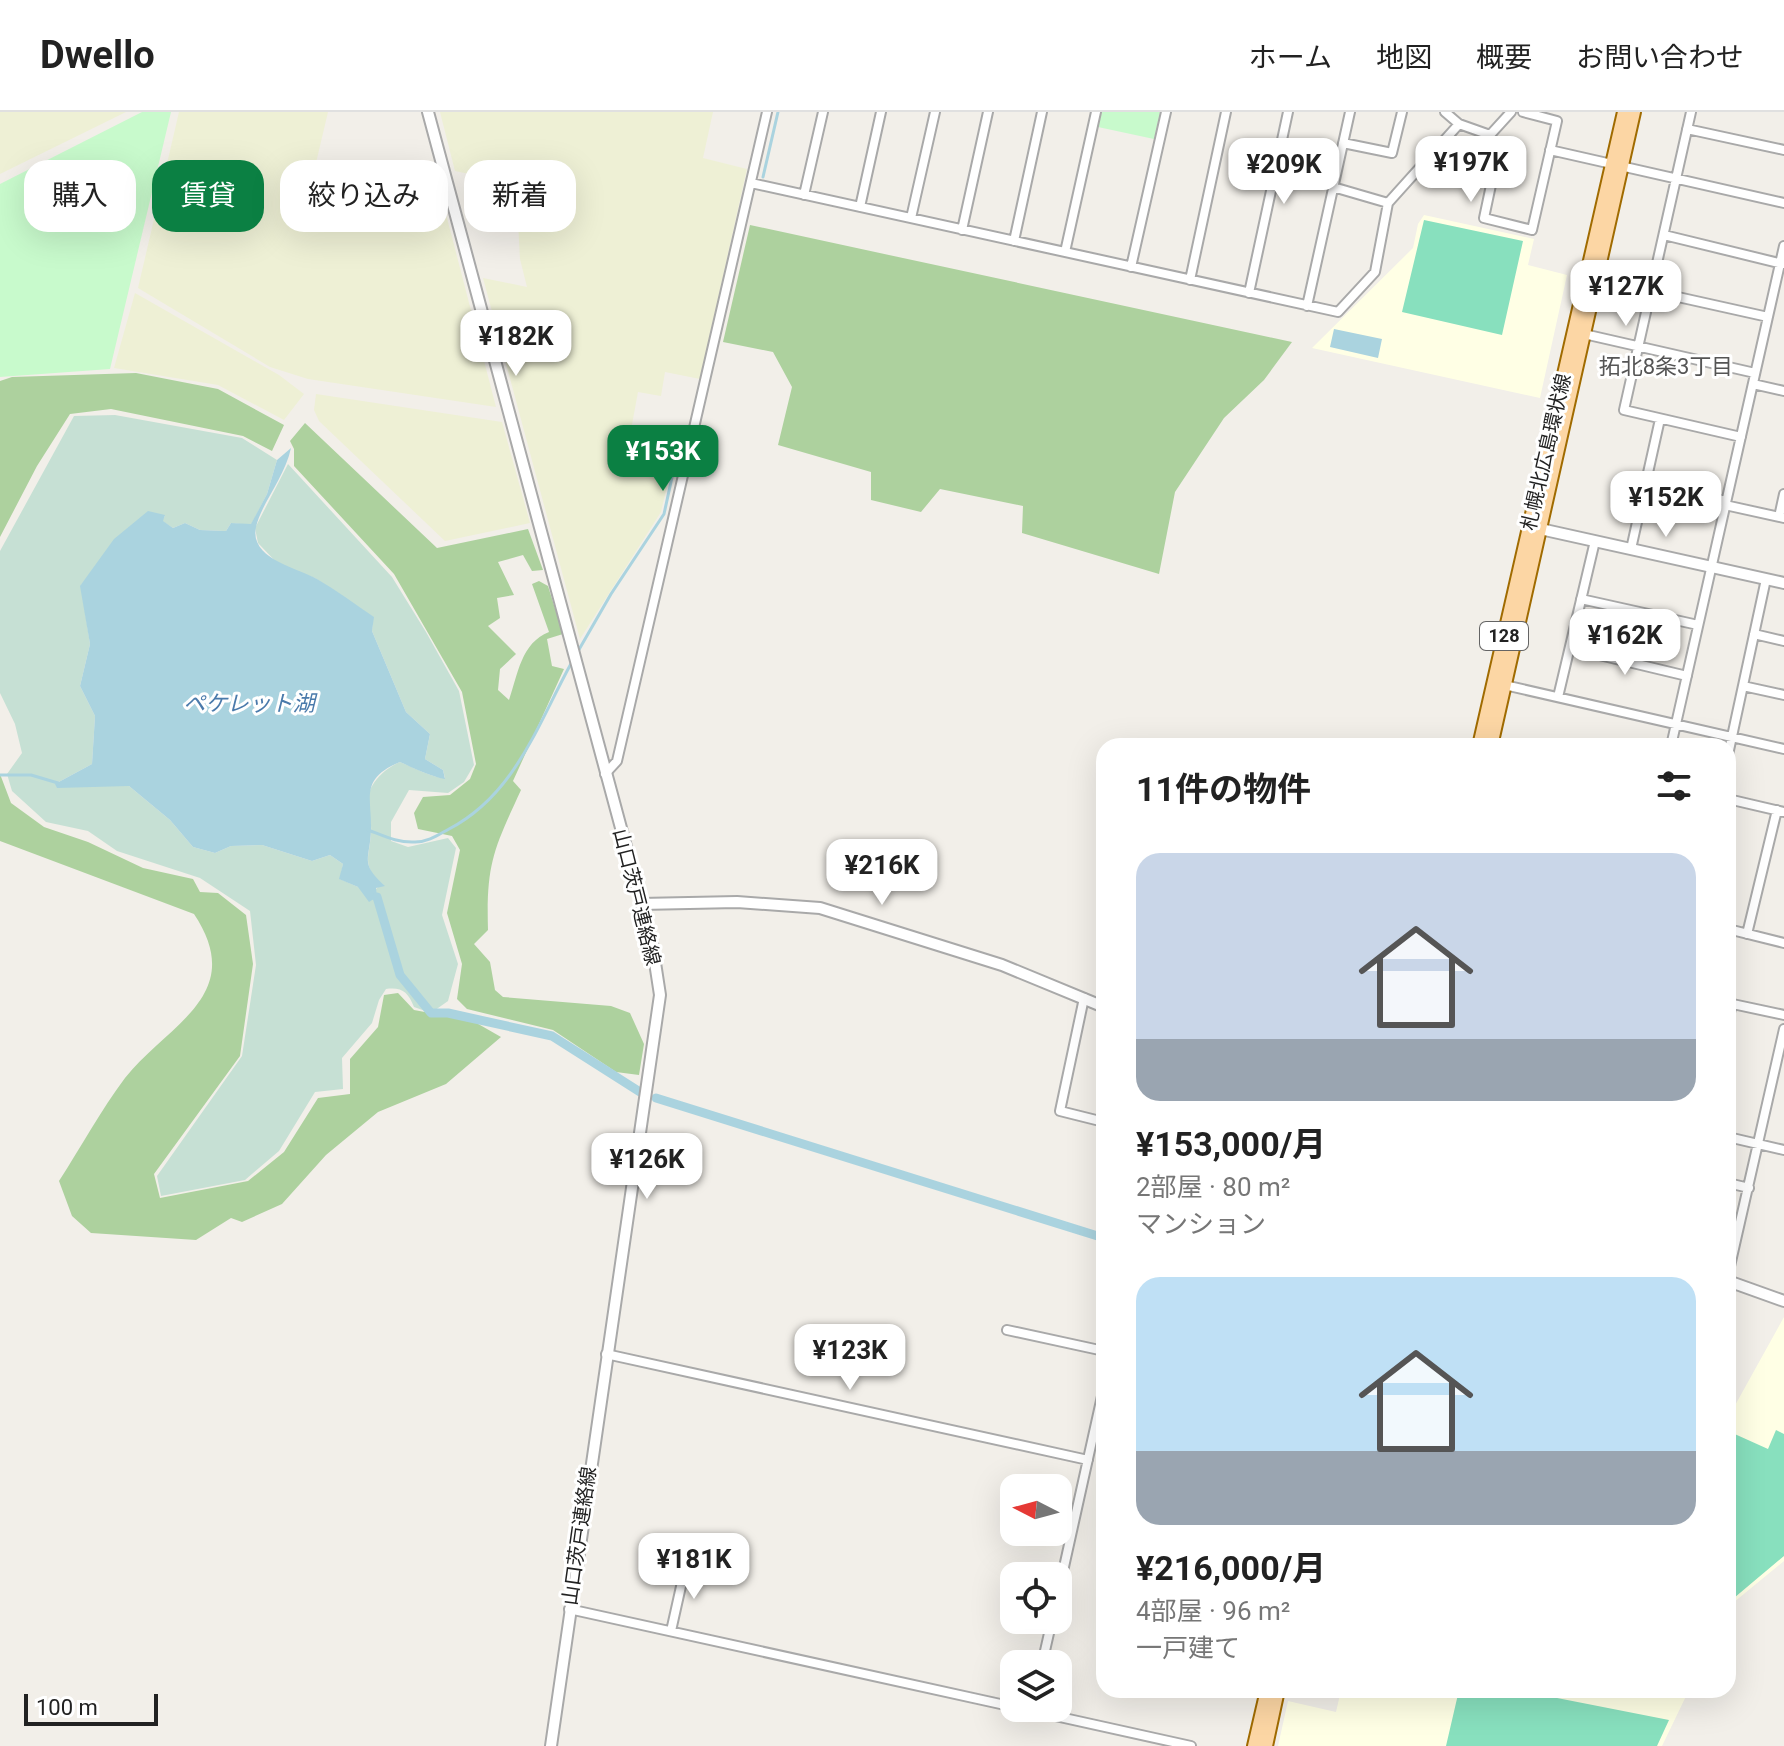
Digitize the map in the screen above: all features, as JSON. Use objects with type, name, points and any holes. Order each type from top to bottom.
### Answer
[{"type":"main road","name":"札幌北広島環状線","points":[[1535,528],[1584,334],[1617,166],[1624,112]]},
{"type":"main road","name":"札幌北広島環状線","points":[[1482,738],[1499,684],[1617,166],[1634,112]]},
{"type":"main road","name":"札幌北広島環状線","points":[[1492,738],[1499,684]]},
{"type":"main road","points":[[1254,1746],[1265,1698]]},
{"type":"main road","points":[[1266,1746],[1276,1698]]},
{"type":"street","name":"山口茨戸連絡線","points":[[428,112],[652,943],[660,1011],[606,1354],[551,1746]]},
{"type":"street","points":[[605,774],[617,761],[767,112]]},
{"type":"street","points":[[804,195],[823,112]]},
{"type":"street","points":[[860,207],[881,112]]},
{"type":"street","points":[[911,218],[935,112]]},
{"type":"street","points":[[962,230],[988,112]]},
{"type":"street","points":[[1014,241],[1042,112]]},
{"type":"street","points":[[1065,252],[1096,112]]},
{"type":"street","points":[[1131,267],[1166,112]]},
{"type":"street","points":[[1190,280],[1226,112]]},
{"type":"street","points":[[1249,293],[1288,112]]},
{"type":"street","points":[[1307,306],[1350,112]]},
{"type":"street","points":[[1343,143],[1392,153],[1402,112]]},
{"type":"street","points":[[1445,112],[1459,124],[1490,135],[1498,152],[1484,218],[1532,230],[1557,121],[1523,112]]},
{"type":"street","points":[[1490,135],[1511,112]]},
{"type":"street","points":[[1691,112],[1624,410],[1741,437]]},
{"type":"street","points":[[751,183],[1338,312],[1375,272],[1388,203],[1459,124]]},
{"type":"street","points":[[1687,129],[1784,150]]},
{"type":"street","points":[[1550,150],[1784,203]]},
{"type":"street","points":[[1333,187],[1388,203]]},
{"type":"street","points":[[1664,235],[1782,264]]},
{"type":"street","points":[[1673,738],[1784,246]]},
{"type":"street","points":[[1651,291],[1768,317]]},
{"type":"street","points":[[1584,334],[1755,373]]},
{"type":"street","points":[[1753,384],[1784,391]]},
{"type":"street","points":[[1631,549],[1660,419]]},
{"type":"street","points":[[1646,483],[1781,518],[1784,494]]},
{"type":"street","points":[[1535,528],[1784,583]]},
{"type":"street","points":[[1558,697],[1595,541]]},
{"type":"street","points":[[1732,737],[1766,579]]},
{"type":"street","points":[[1581,599],[1698,625]]},
{"type":"street","points":[[1754,634],[1784,641]]},
{"type":"street","points":[[1570,648],[1687,676]]},
{"type":"street","points":[[1499,684],[1784,749]]},
{"type":"street","points":[[1743,686],[1784,695]]},
{"type":"street","points":[[1736,801],[1780,811],[1747,934]]},
{"type":"street","points":[[641,904],[737,902],[820,908],[1002,965],[1096,1003]]},
{"type":"street","points":[[1736,931],[1784,943]]},
{"type":"street","points":[[1084,998],[1060,1111],[1096,1120]]},
{"type":"street","points":[[1736,1004],[1784,1015]]},
{"type":"street","points":[[1736,1244],[1784,1029]]},
{"type":"street","points":[[1736,1139],[1784,1150]]},
{"type":"street","points":[[1736,1185],[1749,1188]]},
{"type":"street","points":[[1736,1281],[1784,1301]]},
{"type":"street","points":[[1007,1330],[1096,1349]]},
{"type":"street","points":[[606,1354],[1088,1460]]},
{"type":"street","points":[[1065,1562],[1096,1424]]},
{"type":"street","points":[[671,1631],[686,1564]]},
{"type":"street","points":[[569,1609],[1000,1704]]},
{"type":"street","points":[[1072,1718],[1191,1746]]},
{"type":"shaded area","points":[[0,112],[126,112],[24,160],[0,174]]},
{"type":"shaded area","points":[[179,112],[328,112],[317,160],[280,160],[280,232],[448,232],[448,222],[496,407],[308,379],[270,367],[138,288],[152,228],[152,232],[264,232],[264,160],[168,160]]},
{"type":"shaded area","points":[[440,112],[713,112],[703,158],[747,169],[700,379],[665,372],[661,396],[638,392],[628,446],[674,456],[661,512],[580,639],[483,278],[527,287],[520,259],[519,232],[576,232],[576,160],[464,160],[464,173],[455,171]]},
{"type":"shaded area","points":[[1424,215],[1534,239],[1528,265],[1567,275],[1540,398],[1312,348],[1413,248],[1418,224]]},
{"type":"shaded area","points":[[135,293],[279,375],[304,394],[284,420],[218,385],[114,368]]},
{"type":"shaded area","points":[[316,394],[502,422],[530,523],[445,541],[319,421],[314,410]]},
{"type":"shaded area","points":[[115,415],[242,438],[277,460],[267,494],[251,525],[231,523],[226,531],[200,530],[185,523],[173,528],[162,521],[165,516],[94,569],[81,585],[90,644],[80,686],[95,716],[92,764],[55,784],[129,786],[170,820],[193,847],[215,853],[231,846],[262,845],[312,861],[330,855],[343,864],[340,879],[358,887],[376,889],[380,885],[370,870],[368,859],[371,828],[367,806],[373,785],[387,769],[400,762],[445,778],[443,770],[425,759],[430,734],[406,712],[372,631],[373,617],[315,578],[278,564],[258,543],[255,528],[288,464],[392,577],[426,632],[459,691],[474,765],[464,782],[448,793],[409,790],[391,822],[391,841],[408,847],[448,838],[456,848],[442,915],[458,964],[448,1001],[431,1013],[414,1007],[404,992],[386,989],[372,1023],[342,1058],[343,1089],[315,1092],[279,1151],[245,1180],[161,1196],[157,1176],[242,1056],[256,965],[250,911],[200,878],[117,851],[88,831],[46,822],[12,791],[7,774],[22,753],[15,724],[0,693],[0,551],[74,416]]},
{"type":"shaded area","points":[[1784,1317],[1784,1561],[1736,1600],[1736,1404]]},
{"type":"shaded area","points":[[1339,1698],[1685,1698],[1662,1746],[1278,1746],[1288,1701],[1336,1712]]},
{"type":"green space","points":[[142,112],[171,112],[160,160],[152,160],[152,192],[110,369],[0,377],[0,184],[24,172],[24,232],[136,232],[136,160],[47,160]]},
{"type":"green space","points":[[1102,112],[1160,112],[1154,139],[1098,127]]},
{"type":"green space","points":[[1424,220],[1523,241],[1502,335],[1402,312]]},
{"type":"green space","points":[[750,225],[1292,342],[1264,380],[1224,418],[1175,492],[1159,574],[1022,533],[1023,506],[940,489],[921,512],[871,500],[871,472],[778,445],[792,387],[773,352],[723,342]]},
{"type":"green space","points":[[136,373],[218,389],[284,425],[272,451],[243,436],[111,409],[70,414],[37,466],[0,537],[0,381],[12,377]]},
{"type":"green space","points":[[305,423],[437,548],[528,529],[543,570],[532,571],[523,555],[498,562],[514,595],[497,598],[500,618],[488,626],[516,654],[500,669],[498,690],[509,700],[526,651],[549,632],[532,584],[539,581],[548,586],[563,634],[547,639],[552,666],[564,669],[513,781],[521,790],[504,827],[490,872],[488,930],[474,944],[490,962],[495,990],[503,997],[611,1006],[630,1013],[644,1044],[639,1075],[616,1072],[553,1030],[467,1009],[457,999],[462,964],[447,913],[460,850],[452,836],[418,829],[414,813],[423,797],[450,795],[470,779],[476,764],[462,692],[394,574],[294,466],[294,449],[290,441]]},
{"type":"green space","points":[[0,774],[11,803],[44,827],[88,842],[143,868],[193,879],[200,892],[218,893],[246,915],[253,964],[240,1056],[154,1174],[160,1198],[248,1181],[284,1152],[318,1098],[350,1094],[350,1059],[378,1027],[384,995],[398,993],[414,1010],[473,1021],[501,1037],[446,1084],[378,1112],[326,1155],[282,1204],[242,1222],[231,1218],[196,1240],[91,1233],[72,1216],[59,1181],[125,1078],[196,1006],[207,987],[212,966],[208,942],[194,914],[0,841]]},
{"type":"green space","points":[[1776,1430],[1784,1434],[1784,1556],[1736,1596],[1736,1435],[1768,1449]]},
{"type":"green space","points":[[1457,1698],[1557,1698],[1669,1720],[1657,1746],[1446,1746]]},
{"type":"water","points":[[1334,329],[1382,339],[1378,358],[1330,347]]},
{"type":"water","name":"ペケレット湖","points":[[291,448],[256,527],[260,547],[267,555],[317,579],[374,617],[372,631],[406,712],[430,734],[425,759],[443,770],[445,779],[400,762],[378,775],[373,783],[370,790],[368,860],[372,871],[385,886],[376,888],[377,897],[369,902],[358,887],[339,879],[343,864],[330,855],[312,861],[262,845],[231,846],[215,853],[193,847],[170,820],[129,786],[57,788],[55,784],[92,764],[95,716],[80,686],[90,644],[80,586],[114,539],[148,511],[165,515],[163,521],[173,528],[185,523],[200,530],[226,531],[231,523],[251,524],[267,494],[277,460]]},
{"type":"waterway","points":[[763,177],[778,112]]},
{"type":"waterway","points":[[577,653],[611,594],[664,514],[676,459]]},
{"type":"waterway","points":[[368,830],[397,840],[420,842],[437,836],[472,814],[492,797],[523,755],[573,660]]},
{"type":"waterway","points":[[0,775],[31,775],[58,783]]},
{"type":"waterway","points":[[377,897],[400,975],[431,1013],[448,1013],[552,1036],[640,1092]]},
{"type":"waterway","points":[[656,1098],[1096,1236]]},
{"type":"district","name":"拓北8条3丁目","points":[[1666,366]]}]
